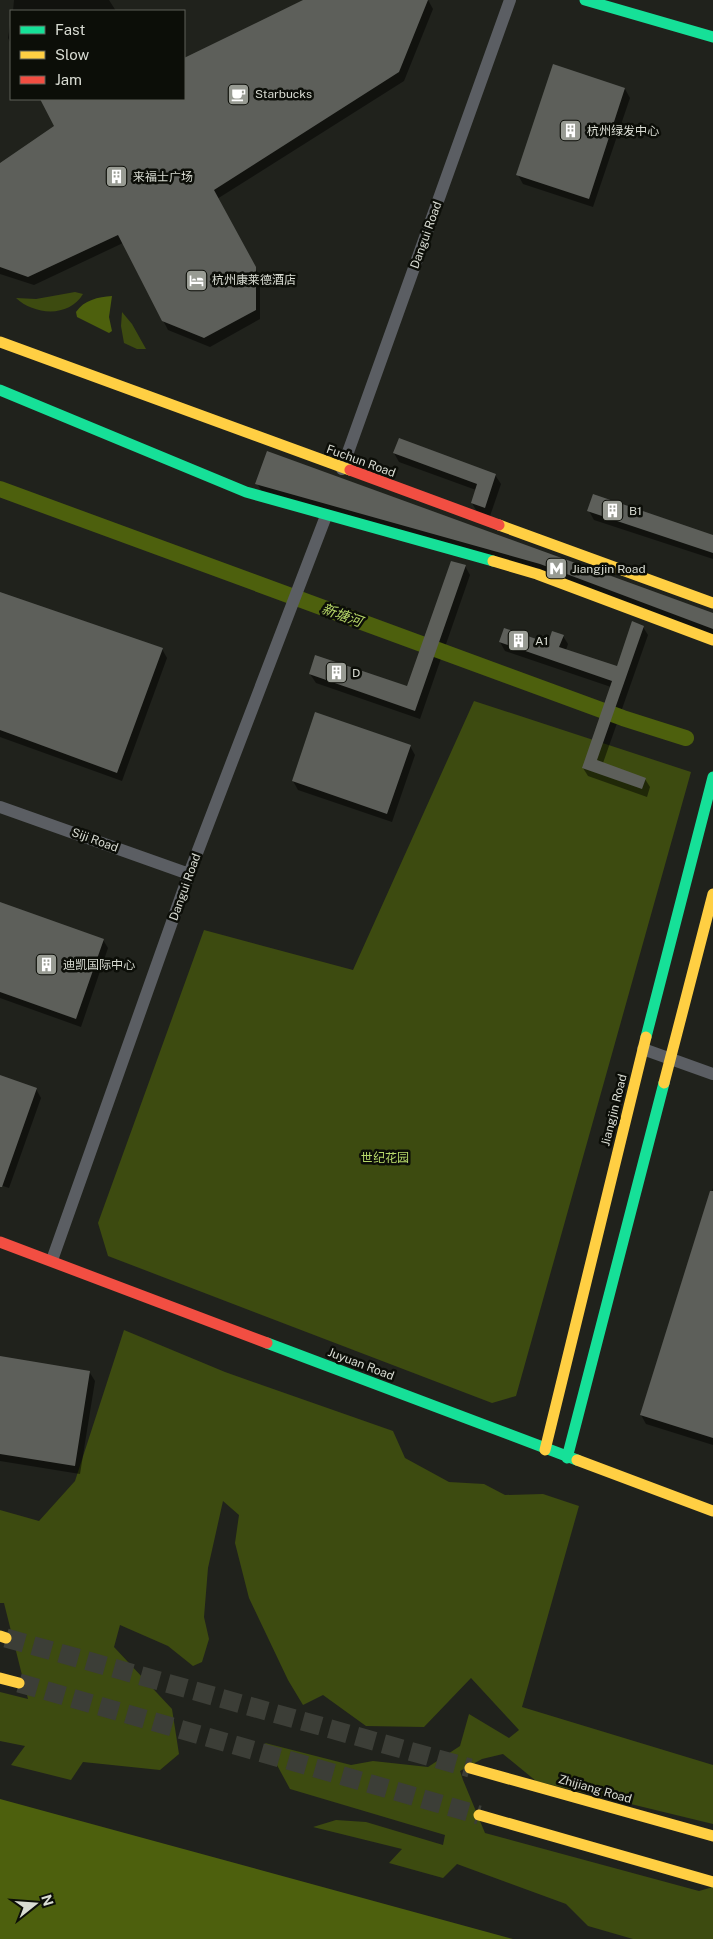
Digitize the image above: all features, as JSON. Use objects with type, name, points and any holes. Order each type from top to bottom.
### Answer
[{"type":"street","name":"Dangui Road","points":[[342,469],[510,0]]},
{"type":"street","points":[[585,0],[713,37]]},
{"type":"street","name":"Fuchun Road","points":[[0,342],[342,469],[713,603]]},
{"type":"street","points":[[0,390],[246,492],[537,574],[713,640]]},
{"type":"street","name":"Dangui Road","points":[[52,1260],[189,874],[326,516]]},
{"type":"street","name":"Jiangjin Road","points":[[546,1450],[643,1049],[713,777]]},
{"type":"street","name":"Siji Road","points":[[0,807],[189,874]]},
{"type":"street","points":[[567,1458],[713,894]]},
{"type":"street","points":[[643,1049],[713,1074]]},
{"type":"street","name":"Juyuan Road","points":[[0,1242],[52,1260],[546,1450],[713,1512]]},
{"type":"street","points":[[0,1678],[19,1683]]},
{"type":"street","name":"Zhijiang Road","points":[[470,1768],[713,1836]]},
{"type":"street","points":[[479,1815],[713,1882]]},
{"type":"green space","points":[[75,292],[83,294],[77,302],[69,307],[51,311],[41,311],[32,308],[16,298],[36,299]]},
{"type":"green space","points":[[122,312],[132,324],[146,349],[137,349],[124,343],[121,326]]},
{"type":"green space","name":"世纪花园","points":[[474,701],[691,772],[516,1396],[492,1403],[108,1256],[98,1223],[204,930],[353,970]]},
{"type":"green space","points":[[124,1330],[225,1372],[393,1431],[405,1458],[449,1482],[484,1484],[505,1495],[543,1494],[579,1506],[522,1707],[713,1765],[713,1824],[536,1781],[503,1754],[482,1759],[460,1771],[485,1833],[699,1891],[713,1887],[713,1939],[633,1939],[588,1926],[566,1904],[457,1864],[443,1878],[389,1863],[402,1849],[313,1827],[336,1820],[366,1822],[443,1845],[445,1835],[290,1789],[265,1743],[351,1765],[373,1761],[428,1767],[460,1746],[469,1714],[509,1738],[519,1730],[471,1678],[424,1727],[366,1726],[323,1695],[303,1705],[288,1680],[249,1598],[235,1543],[239,1515],[223,1501],[208,1568],[204,1617],[209,1639],[202,1662],[193,1666],[168,1646],[120,1625],[114,1647],[172,1709],[179,1754],[160,1770],[83,1762],[71,1780],[11,1765],[25,1746],[0,1741],[0,1692],[28,1699],[4,1603],[0,1603],[0,1510],[39,1521],[75,1481]]},
{"type":"shaded area","points":[[112,296],[109,317],[112,331],[109,333],[77,317],[76,312],[87,302],[97,298]]},
{"type":"shaded area","points":[[0,1799],[513,1939],[0,1939]]},
{"type":"building","name":"来福士广场","points":[[303,0],[428,0],[399,72],[214,190],[256,267],[256,310],[204,338],[162,321],[118,235],[28,277],[0,267],[0,163],[54,126],[41,100],[185,100],[185,58]]},
{"type":"building","name":"杭州绿发中心","points":[[553,64],[625,88],[589,199],[516,175]]},
{"type":"building","points":[[399,438],[496,474],[485,508],[471,503],[477,484],[393,453]]},
{"type":"building","points":[[267,451],[713,613],[713,629],[540,564],[255,484]]},
{"type":"building","name":"Jiangjin Road","points":[[593,494],[713,535],[713,553],[587,511]]},
{"type":"building","points":[[451,561],[466,565],[415,711],[309,674],[315,655],[407,686]]},
{"type":"building","points":[[0,592],[163,648],[117,773],[0,730]]},
{"type":"building","points":[[632,621],[644,626],[597,760],[646,778],[642,789],[582,768],[612,681],[499,642],[504,628],[548,643],[552,631],[564,635],[559,647],[617,666]]},
{"type":"building","points":[[315,712],[411,745],[387,814],[292,781]]},
{"type":"building","name":"迪凯国际中心","points":[[0,902],[104,939],[76,1019],[0,992]]},
{"type":"building","points":[[0,1075],[37,1088],[2,1187],[0,1187]]},
{"type":"building","points":[[710,1191],[713,1191],[713,1438],[640,1415]]},
{"type":"building","points":[[0,1356],[90,1371],[75,1466],[0,1454]]},
{"type":"waterway","name":"新塘河","points":[[0,489],[623,718],[686,738]]},
{"type":"tunnel","points":[[6,1638],[470,1768]]},
{"type":"tunnel","points":[[19,1683],[479,1815]]},
{"type":"traffic: fast","points":[[585,0],[713,37]]},
{"type":"traffic: fast","points":[[0,390],[246,492],[493,561]]},
{"type":"traffic: fast","points":[[646,1037],[713,777]]},
{"type":"traffic: fast","points":[[567,1458],[664,1083]]},
{"type":"traffic: fast","points":[[267,1343],[577,1460]]},
{"type":"traffic: slow","points":[[0,342],[350,470]]},
{"type":"traffic: slow","points":[[499,525],[713,603]]},
{"type":"traffic: slow","points":[[493,561],[537,574],[713,640]]},
{"type":"traffic: slow","points":[[664,1083],[713,894]]},
{"type":"traffic: slow","points":[[545,1450],[646,1037]]},
{"type":"traffic: slow","points":[[577,1460],[713,1511]]},
{"type":"traffic: slow","points":[[0,1636],[6,1638]]},
{"type":"traffic: slow","points":[[0,1678],[19,1683]]},
{"type":"traffic: slow","points":[[470,1768],[713,1836]]},
{"type":"traffic: slow","points":[[479,1815],[713,1882]]},
{"type":"traffic: jam","points":[[350,470],[499,525]]},
{"type":"traffic: jam","points":[[0,1242],[267,1343]]},
{"type":"place","name":"Starbucks","points":[[239,94]]},
{"type":"place","name":"杭州绿发中心","points":[[571,131]]},
{"type":"place","name":"来福士广场","points":[[117,177]]},
{"type":"place","name":"杭州康莱德酒店","points":[[196,280]]},
{"type":"place","name":"B1","points":[[613,511]]},
{"type":"place","name":"Jiangjin Road","points":[[556,569]]},
{"type":"place","name":"A1","points":[[519,641]]},
{"type":"place","name":"D","points":[[336,673]]},
{"type":"place","name":"迪凯国际中心","points":[[47,965]]}]
